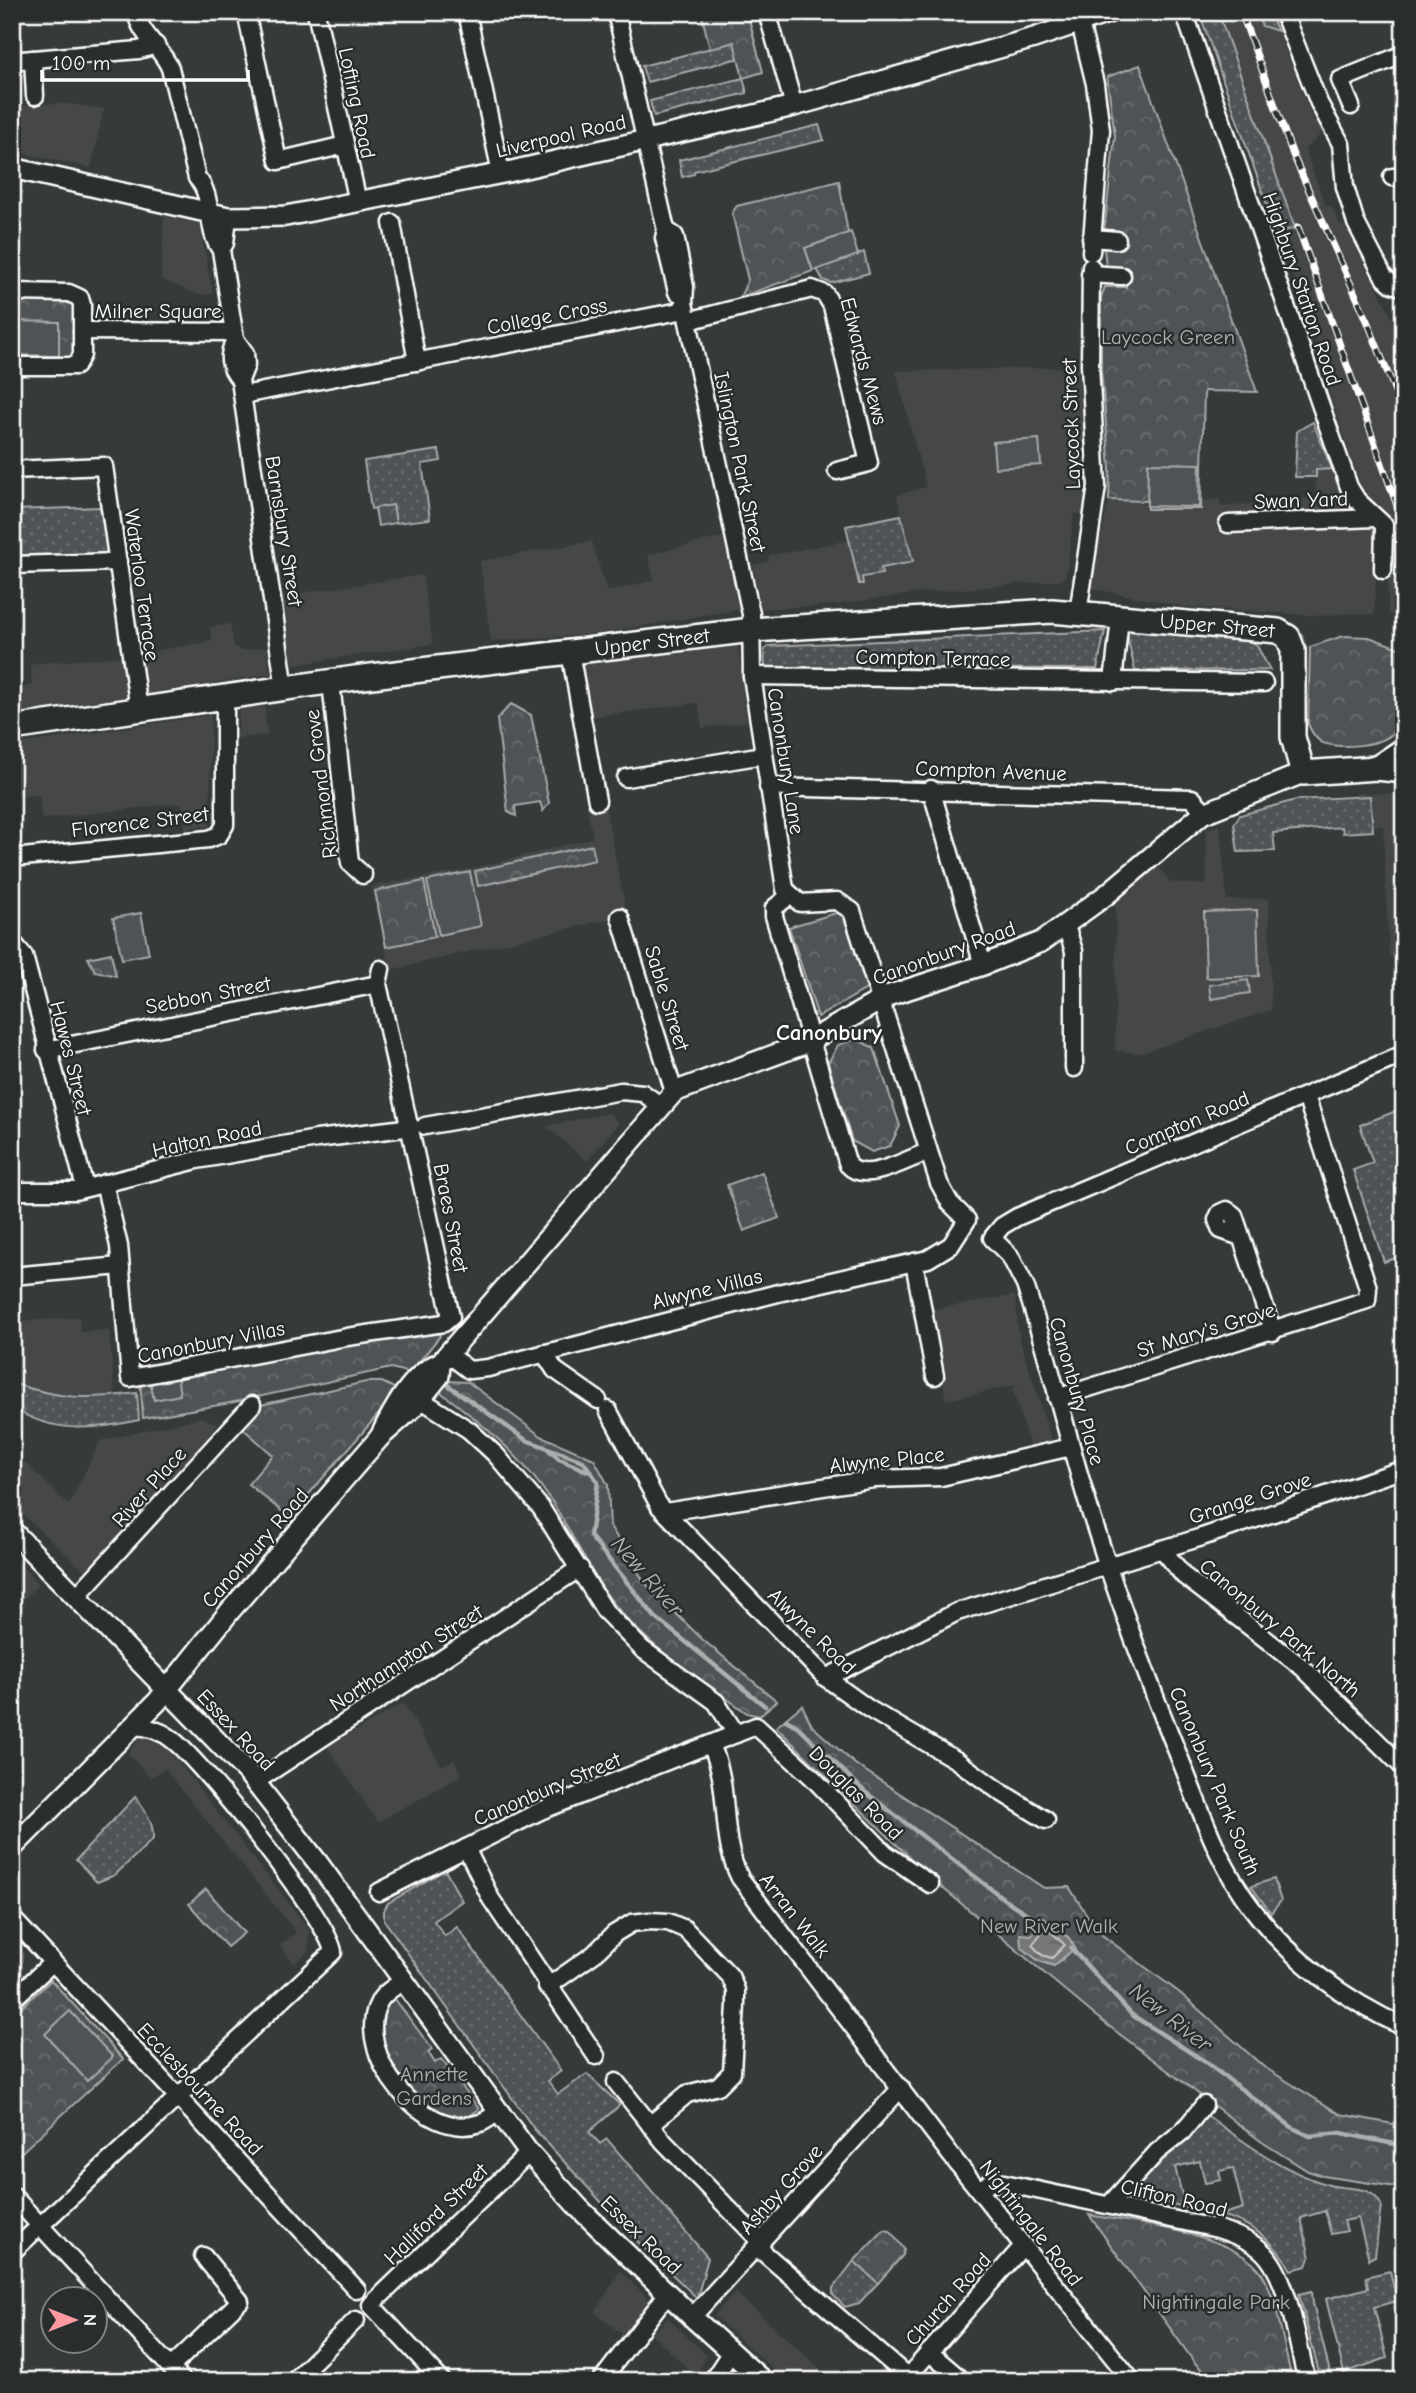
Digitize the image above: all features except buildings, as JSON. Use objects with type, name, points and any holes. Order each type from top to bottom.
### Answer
[{"type":"highway","name":"Upper Street","points":[[12,728],[331,682],[752,630],[1016,612],[1078,613],[1266,628],[1282,633],[1290,641],[1295,670],[1293,745],[1303,773]]},
{"type":"highway","points":[[1377,768],[1404,750]]},
{"type":"highway","points":[[1303,773],[1377,768],[1404,771]]},
{"type":"main road","name":"Liverpool Road","points":[[12,168],[219,214],[286,216],[501,173],[794,106],[1069,21],[1111,12]]},
{"type":"main road","name":"Canonbury Road","points":[[380,1437],[395,1409],[428,1367],[444,1359],[667,1099],[811,1041],[878,999],[1032,946],[1066,926],[1205,812],[1303,773]]},
{"type":"main road","name":"Canonbury Road","points":[[12,1848],[167,1690],[230,1611],[380,1437],[420,1399],[439,1376],[444,1359]]},
{"type":"main road","name":"Essex Road","points":[[12,1531],[255,1782],[529,2153],[579,2208],[763,2381]]},
{"type":"street","points":[[136,12],[144,32],[156,45],[170,68],[197,178],[204,185],[219,214]]},
{"type":"street","points":[[246,12],[270,163],[345,145]]},
{"type":"street","name":"Lofting Road","points":[[316,12],[358,202]]},
{"type":"street","points":[[467,12],[501,173]]},
{"type":"street","name":"Islington Park Street","points":[[616,12],[666,230],[675,236],[685,287],[686,312],[740,558],[752,630]]},
{"type":"street","points":[[767,12],[794,106]]},
{"type":"street","name":"Highbury Station Road","points":[[1184,12],[1349,488],[1375,518],[1380,519],[1385,531],[1383,570]]},
{"type":"street","points":[[1283,12],[1319,103],[1341,144],[1346,195],[1356,223],[1384,277],[1392,285],[1404,288]]},
{"type":"street","name":"Laycock Street","points":[[1069,21],[1095,84],[1101,130],[1091,258],[1090,365],[1097,486],[1078,613]]},
{"type":"street","points":[[36,96],[28,59],[139,50],[156,45]]},
{"type":"street","points":[[1351,106],[1340,80],[1404,54]]},
{"type":"street","name":"Barnsbury Street","points":[[219,214],[225,243],[220,250],[234,336],[228,353],[231,369],[241,387],[285,689]]},
{"type":"street","points":[[392,223],[417,362]]},
{"type":"street","points":[[1117,240],[1091,258],[1122,276]]},
{"type":"street","name":"Edwards Mews","points":[[686,312],[812,289],[825,294],[832,306],[869,463],[836,471]]},
{"type":"street","name":"Milner Square","points":[[12,292],[75,295],[82,304],[82,355],[76,366],[12,366]]},
{"type":"street","name":"College Cross","points":[[241,387],[417,362],[686,312]]},
{"type":"street","name":"Milner Square","points":[[82,331],[234,336]]},
{"type":"street","name":"Waterloo Terrace","points":[[12,470],[104,466],[139,710]]},
{"type":"street","name":"Swan Yard","points":[[1228,524],[1375,518]]},
{"type":"street","points":[[12,565],[118,562]]},
{"type":"street","points":[[1113,682],[1120,618]]},
{"type":"street","name":"Canonbury Lane","points":[[752,630],[752,676],[768,787],[785,887],[789,896]]},
{"type":"street","points":[[570,652],[597,801]]},
{"type":"street","name":"Compton Terrace","points":[[752,676],[1264,683]]},
{"type":"street","name":"Richmond Grove","points":[[331,682],[350,863],[363,875]]},
{"type":"street","name":"Florence Street","points":[[12,858],[209,839],[219,835],[225,820],[225,697]]},
{"type":"street","points":[[626,778],[763,755]]},
{"type":"street","name":"Compton Avenue","points":[[768,787],[931,789],[1192,798],[1198,800],[1205,812]]},
{"type":"street","points":[[931,789],[983,965]]},
{"type":"street","points":[[789,896],[804,904],[838,901],[850,908],[928,1152],[865,1172],[850,1167],[774,916],[774,908],[789,896]]},
{"type":"street","name":"Sable Street","points":[[620,917],[667,1099]]},
{"type":"street","points":[[1066,926],[1074,951],[1074,1068]]},
{"type":"street","name":"Hawes Street","points":[[13,940],[24,957],[85,1188]]},
{"type":"street","name":"Sebbon Street","points":[[47,1050],[379,976],[418,1126]]},
{"type":"street","name":"Compton Road","points":[[992,1238],[1002,1226],[1017,1217],[1404,1054]]},
{"type":"street","name":"Halton Road","points":[[12,1191],[66,1191],[85,1188],[210,1158],[621,1091],[667,1099]]},
{"type":"street","name":"St Mary's Grove","points":[[1057,1398],[1273,1332],[1367,1300],[1368,1288],[1306,1096]]},
{"type":"street","name":"Braes Street","points":[[418,1126],[451,1317]]},
{"type":"street","name":"Alwyne Villas","points":[[444,1359],[472,1370],[768,1295],[914,1262],[942,1252],[955,1240],[967,1220],[945,1195],[928,1152]]},
{"type":"street","name":"Canonbury Villas","points":[[104,1183],[115,1221],[130,1378],[347,1337],[439,1324],[451,1317]]},
{"type":"street","points":[[1241,1237],[1273,1332]]},
{"type":"street","name":"Canonbury Place","points":[[992,1238],[1010,1256],[1020,1273],[1108,1564]]},
{"type":"street","points":[[914,1262],[935,1376]]},
{"type":"street","points":[[12,1276],[120,1266]]},
{"type":"street","name":"Alwyne Road","points":[[544,1353],[555,1370],[603,1405],[650,1492],[665,1512],[826,1678],[869,1709],[956,1760],[1046,1820]]},
{"type":"street","points":[[420,1399],[436,1411],[443,1411],[496,1455],[541,1508],[605,1611],[642,1649],[716,1702],[736,1734]]},
{"type":"street","name":"River Place","points":[[76,1597],[252,1405]]},
{"type":"street","name":"Alwyne Place","points":[[665,1512],[874,1479],[941,1477],[1071,1447]]},
{"type":"street","name":"Grange Grove","points":[[826,1678],[957,1612],[1162,1549],[1404,1469]]},
{"type":"street","name":"Canonbury Park North","points":[[1162,1549],[1184,1576],[1303,1668],[1404,1768]]},
{"type":"street","name":"Canonbury Park South","points":[[1108,1564],[1168,1730],[1214,1840],[1242,1895],[1280,1942],[1315,1973],[1356,2001],[1404,2027]]},
{"type":"street","name":"Northampton Street","points":[[255,1782],[580,1568]]},
{"type":"street","points":[[12,2252],[333,1952],[321,1924],[239,1814],[184,1749],[162,1732],[134,1726]]},
{"type":"street","name":"Canonbury Street","points":[[379,1892],[540,1811],[756,1726]]},
{"type":"street","name":"Douglas Road","points":[[756,1726],[811,1776],[885,1853],[930,1884]]},
{"type":"street","name":"Arran Walk","points":[[711,1745],[723,1772],[725,1840],[740,1878],[901,2088]]},
{"type":"street","points":[[466,1847],[491,1899],[547,1987],[596,2056]]},
{"type":"street","name":"Ecclesbourne Road","points":[[12,1917],[357,2290]]},
{"type":"street","points":[[547,1987],[594,1954],[614,1934],[632,1923],[649,1921],[668,1922],[685,1929],[730,1976],[736,1990],[732,2072],[718,2086],[687,2094],[650,2125]]},
{"type":"street","points":[[12,2000],[53,1962]]},
{"type":"street","points":[[403,1981],[379,2001],[372,2029],[379,2058],[396,2086],[415,2108],[455,2124],[479,2123],[498,2112]]},
{"type":"street","points":[[616,2082],[650,2125],[760,2245],[906,2379]]},
{"type":"street","name":"Nightingale Road","points":[[901,2088],[1132,2381]]},
{"type":"street","name":"Ashby Grove","points":[[692,2317],[901,2088]]},
{"type":"street","points":[[1109,2204],[1157,2151],[1183,2131],[1203,2105]]},
{"type":"street","name":"Halliford Street","points":[[442,2381],[371,2305],[529,2153]]},
{"type":"street","name":"Clifton Road","points":[[979,2190],[991,2182],[999,2182],[1218,2229],[1250,2242],[1263,2252],[1283,2287],[1307,2381]]},
{"type":"street","points":[[12,2195],[183,2381]]},
{"type":"street","name":"Church Road","points":[[906,2379],[1023,2246]]},
{"type":"street","points":[[171,2367],[240,2301],[203,2256]]},
{"type":"street","points":[[601,2381],[668,2293]]},
{"type":"street","points":[[293,2381],[356,2320]]},
{"type":"street","points":[[712,2381],[731,2352]]},
{"type":"street","points":[[929,2352],[963,2381]]},
{"type":"shaded area","points":[[1218,12],[1255,12],[1258,22],[1278,31],[1310,112],[1325,131],[1305,149],[1326,207],[1332,206],[1339,223],[1345,226],[1389,311],[1404,350],[1404,545],[1393,549],[1393,520],[1363,489],[1320,366],[1323,358],[1277,233],[1295,227]]},
{"type":"shaded area","points":[[18,98],[22,99],[23,106],[63,103],[104,109],[91,168],[12,151],[12,104],[17,105]]},
{"type":"shaded area","points":[[164,216],[198,223],[200,226],[213,294],[196,294],[161,279]]},
{"type":"shaded area","points":[[1078,367],[1088,479],[1083,514],[1074,514],[1066,576],[1063,580],[918,593],[834,605],[761,609],[753,565],[769,561],[768,556],[905,529],[897,495],[926,487],[896,371]]},
{"type":"shaded area","points":[[1332,469],[1343,500],[1358,513],[1359,528],[1378,529],[1374,615],[1349,613],[1323,616],[1186,607],[1089,588],[1109,500],[1147,501],[1147,509],[1201,509],[1201,501],[1220,499],[1221,506],[1231,506],[1315,497],[1316,470]]},
{"type":"shaded area","points":[[725,536],[740,609],[597,634],[491,641],[480,561],[592,541],[607,592],[654,580],[648,555]]},
{"type":"shaded area","points":[[1388,568],[1404,570],[1404,615],[1388,614]]},
{"type":"shaded area","points":[[422,575],[433,644],[292,665],[281,596]]},
{"type":"shaded area","points":[[230,624],[234,646],[241,651],[267,647],[270,674],[12,715],[12,690],[32,685],[31,664],[125,656],[212,641],[210,627]]},
{"type":"shaded area","points":[[738,646],[747,722],[702,728],[698,703],[588,717],[579,663]]},
{"type":"shaded area","points":[[265,706],[267,735],[238,738],[239,709]]},
{"type":"shaded area","points":[[211,715],[210,826],[185,829],[182,803],[42,819],[39,795],[12,797],[12,745]]},
{"type":"shaded area","points":[[1357,793],[1404,794],[1404,956],[1389,957],[1383,826],[1364,825]]},
{"type":"shaded area","points":[[604,800],[627,915],[390,970],[372,886],[463,871],[593,838],[586,804]]},
{"type":"shaded area","points":[[1220,825],[1227,900],[1269,899],[1271,1010],[1141,1053],[1115,1051],[1116,896],[1156,864],[1171,882],[1207,885],[1206,829]]},
{"type":"shaded area","points":[[609,1113],[619,1123],[587,1161],[546,1126]]},
{"type":"shaded area","points":[[1015,1295],[1019,1337],[1052,1441],[1030,1447],[1012,1388],[1022,1384],[946,1400],[930,1310]]},
{"type":"shaded area","points":[[79,1317],[81,1332],[109,1330],[115,1396],[82,1400],[46,1394],[12,1383],[12,1322]]},
{"type":"shaded area","points":[[202,1417],[218,1424],[89,1575],[12,1505],[12,1450],[69,1505],[100,1441]]},
{"type":"shaded area","points":[[12,1556],[39,1584],[12,1610]]},
{"type":"shaded area","points":[[403,1703],[442,1766],[454,1760],[462,1775],[378,1822],[327,1747]]},
{"type":"shaded area","points":[[144,1733],[158,1736],[309,1929],[308,1951],[294,1964],[280,1945],[296,1932],[165,1769],[150,1778],[128,1753]]},
{"type":"shaded area","points":[[620,2271],[650,2300],[623,2335],[595,2312]]},
{"type":"shaded area","points":[[735,2292],[834,2381],[786,2381],[714,2316]]},
{"type":"shaded area","points":[[668,2318],[706,2355],[697,2377],[651,2334]]},
{"type":"green space","points":[[701,12],[747,12],[763,72],[743,78],[734,42],[710,49]]},
{"type":"green space","points":[[1199,12],[1218,12],[1295,228],[1277,233]]},
{"type":"green space","points":[[1255,12],[1268,12],[1278,31],[1262,26]]},
{"type":"green space","points":[[734,42],[739,58],[647,82],[642,66]]},
{"type":"green space","name":"Laycock Green","points":[[1140,65],[1257,392],[1204,391],[1201,509],[1147,509],[1147,501],[1109,500],[1110,468],[1101,369],[1101,297],[1105,287],[1126,287],[1127,268],[1106,266],[1104,249],[1121,233],[1104,231],[1115,136],[1107,77]]},
{"type":"green space","points":[[743,78],[747,93],[654,116],[650,101]]},
{"type":"green space","points":[[819,125],[824,140],[694,171],[694,174],[682,177],[679,160]]},
{"type":"green space","points":[[839,181],[848,233],[805,248],[813,271],[740,297],[748,280],[732,213],[737,206]]},
{"type":"green space","points":[[851,232],[858,255],[813,271],[805,248]]},
{"type":"green space","points":[[864,252],[869,273],[831,283],[823,280],[817,269]]},
{"type":"green space","points":[[12,300],[68,300],[74,305],[73,356],[67,361],[12,359]]},
{"type":"green space","points":[[12,321],[59,322],[59,356],[12,355]]},
{"type":"green space","points":[[1313,422],[1332,469],[1316,470],[1316,477],[1295,477],[1297,431]]},
{"type":"green space","points":[[1039,439],[1041,465],[995,468],[993,442]]},
{"type":"green space","points":[[439,450],[441,461],[422,464],[430,519],[396,523],[393,506],[371,509],[364,461]]},
{"type":"green space","points":[[1148,463],[1200,464],[1199,507],[1147,506]]},
{"type":"green space","points":[[393,505],[396,523],[378,526],[375,508]]},
{"type":"green space","points":[[102,507],[107,553],[12,557],[12,510]]},
{"type":"green space","points":[[901,515],[913,562],[881,568],[882,574],[862,577],[863,584],[859,584],[846,526]]},
{"type":"green space","points":[[1105,631],[1097,669],[765,668],[764,650],[769,646]]},
{"type":"green space","points":[[1126,631],[1242,638],[1256,644],[1270,670],[1135,671]]},
{"type":"green space","points":[[1343,636],[1369,637],[1404,650],[1401,712],[1394,731],[1381,740],[1360,745],[1337,746],[1321,742],[1308,724],[1310,647]]},
{"type":"green space","points":[[511,704],[531,715],[549,803],[543,811],[540,802],[515,806],[516,816],[508,812],[497,719]]},
{"type":"green space","points":[[1370,796],[1373,831],[1343,833],[1342,827],[1273,833],[1275,851],[1238,852],[1234,824],[1240,815],[1296,800]]},
{"type":"green space","points":[[592,845],[595,860],[478,886],[475,871]]},
{"type":"green space","points":[[470,872],[481,926],[439,935],[427,881]]},
{"type":"green space","points":[[424,881],[435,937],[386,947],[375,891]]},
{"type":"green space","points":[[1257,910],[1259,976],[1206,978],[1204,912]]},
{"type":"green space","points":[[843,911],[868,988],[818,1017],[789,927]]},
{"type":"green space","points":[[141,913],[149,954],[122,959],[113,918]]},
{"type":"green space","points":[[111,953],[116,976],[95,971],[88,958]]},
{"type":"green space","points":[[1248,980],[1250,993],[1211,999],[1209,985]]},
{"type":"green space","points":[[856,1039],[874,1048],[900,1126],[890,1146],[872,1152],[852,1141],[828,1063],[838,1045]]},
{"type":"green space","points":[[1404,1108],[1404,1255],[1384,1262],[1353,1170],[1373,1163],[1360,1125]]},
{"type":"green space","points":[[762,1172],[779,1218],[744,1231],[727,1185]]},
{"type":"green space","points":[[437,1329],[440,1336],[410,1373],[391,1368],[225,1404],[143,1418],[140,1380]]},
{"type":"green space","points":[[177,1375],[180,1395],[154,1400],[150,1380]]},
{"type":"green space","points":[[447,1381],[468,1382],[541,1436],[594,1459],[608,1485],[610,1526],[645,1583],[703,1640],[777,1701],[759,1716],[747,1713],[680,1665],[633,1625],[600,1584],[552,1502],[528,1470],[486,1428],[439,1391]]},
{"type":"green space","points":[[366,1382],[382,1382],[394,1388],[396,1394],[289,1517],[248,1484],[273,1455],[239,1425],[256,1406]]},
{"type":"green space","points":[[12,1383],[74,1397],[137,1393],[139,1420],[90,1427],[58,1426],[42,1422],[12,1407]]},
{"type":"green space","name":"New River Walk","points":[[802,1705],[812,1726],[855,1764],[1044,1888],[1069,1887],[1098,1932],[1180,1993],[1264,2067],[1340,2114],[1404,2126],[1404,2188],[1323,2176],[1308,2171],[1262,2142],[1093,2014],[932,1879],[776,1727]]},
{"type":"green space","points":[[135,1797],[150,1821],[153,1839],[115,1875],[97,1882],[76,1860]]},
{"type":"green space","points":[[445,1870],[462,1901],[434,1921],[445,1936],[457,1927],[561,2071],[548,2081],[558,2094],[587,2074],[620,2105],[589,2132],[600,2144],[607,2139],[708,2258],[697,2298],[638,2242],[535,2130],[384,1920],[384,1910],[388,1903]]},
{"type":"green space","points":[[1274,1879],[1281,1901],[1271,1913],[1251,1886]]},
{"type":"green space","points":[[206,1889],[244,1933],[227,1947],[189,1904]]},
{"type":"green space","points":[[51,1980],[123,2059],[12,2161],[12,2016]]},
{"type":"green space","name":"Annette Gardens","points":[[392,1995],[432,2049],[428,2052],[435,2063],[441,2059],[479,2109],[467,2118],[443,2115],[418,2105],[386,2056],[379,2030],[381,2005]]},
{"type":"green space","points":[[70,2011],[113,2057],[87,2081],[45,2034]]},
{"type":"green space","points":[[1205,2114],[1264,2155],[1296,2172],[1329,2185],[1365,2191],[1377,2198],[1381,2205],[1375,2256],[1369,2259],[1358,2218],[1344,2221],[1347,2231],[1331,2234],[1325,2211],[1301,2218],[1310,2258],[1307,2266],[1291,2270],[1278,2250],[1262,2235],[1232,2218],[1220,2215],[1243,2208],[1233,2168],[1219,2171],[1221,2180],[1205,2183],[1200,2161],[1175,2167],[1185,2207],[1129,2195]]},
{"type":"green space","name":"Nightingale Park","points":[[1089,2215],[1187,2233],[1213,2241],[1236,2252],[1254,2265],[1266,2281],[1274,2303],[1291,2375],[1272,2381],[1213,2381],[1195,2363]]},
{"type":"green space","points":[[884,2230],[890,2231],[904,2249],[903,2255],[878,2283],[854,2261]]},
{"type":"green space","points":[[854,2261],[878,2283],[859,2303],[845,2307],[833,2295],[833,2288]]},
{"type":"green space","points":[[1390,2271],[1397,2301],[1374,2307],[1387,2358],[1344,2373],[1326,2299],[1368,2288],[1366,2277]]},
{"type":"green space","points":[[1312,2291],[1332,2381],[1321,2381],[1299,2294]]},
{"type":"water","points":[[1041,1916],[1069,1938],[1075,1948],[1054,1966],[1039,1961],[1021,1947],[1020,1934],[1032,1935]]},
{"type":"waterway","name":"New River","points":[[445,1383],[526,1440],[583,1461],[598,1482],[590,1536],[655,1617],[765,1706]]},
{"type":"waterway","name":"New River","points":[[549,1450],[559,1459],[590,1472]]},
{"type":"waterway","name":"New River","points":[[786,1720],[797,1726],[864,1791],[1004,1899],[1043,1924]]},
{"type":"waterway","name":"New River","points":[[1071,1948],[1132,2015],[1204,2061],[1293,2128],[1310,2136],[1341,2133],[1404,2146]]},
{"type":"railway","points":[[1241,12],[1293,155],[1366,318],[1404,414]]},
{"type":"railway","points":[[1298,227],[1401,517]]},
{"type":"district","name":"Canonbury","points":[[829,1032]]}]
